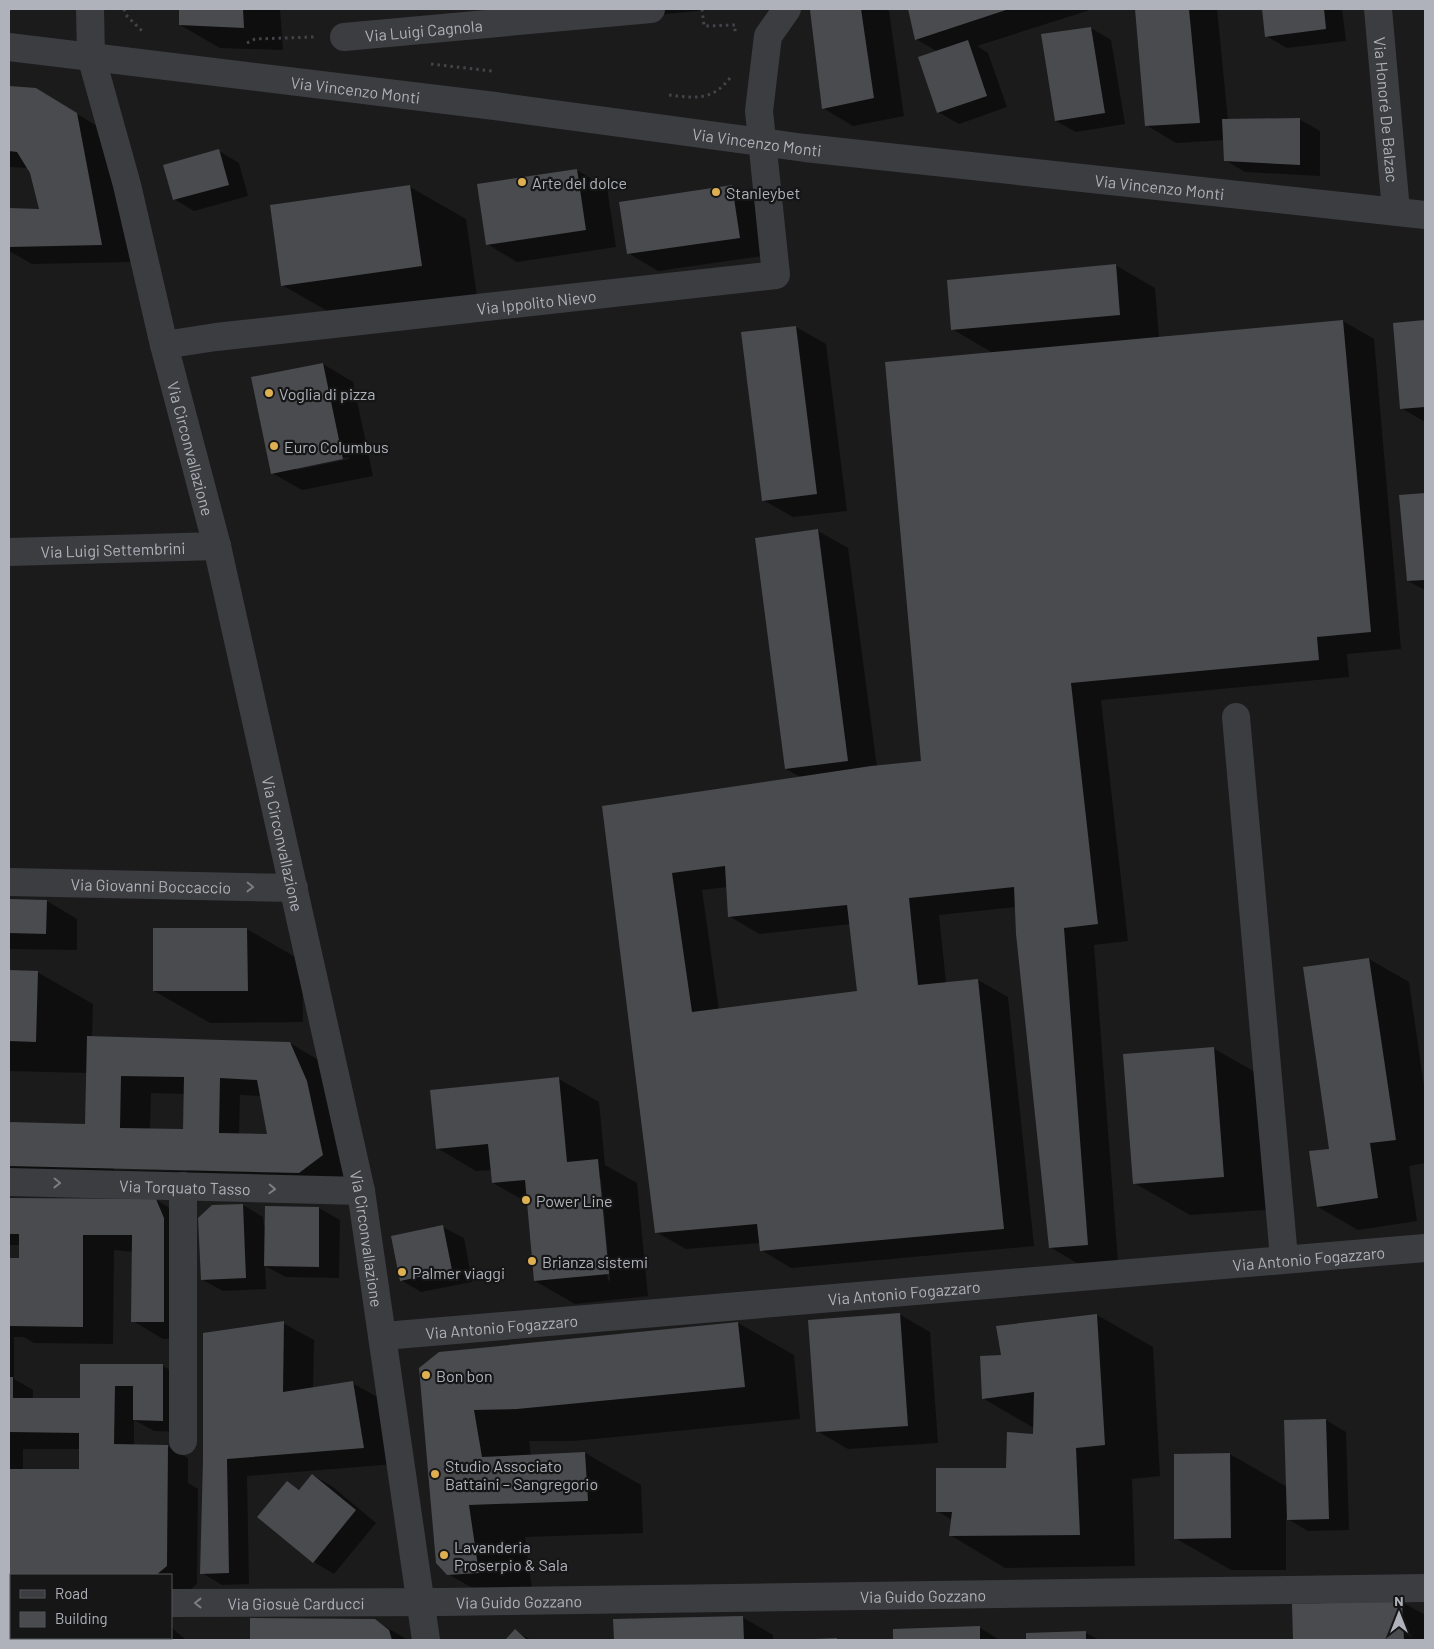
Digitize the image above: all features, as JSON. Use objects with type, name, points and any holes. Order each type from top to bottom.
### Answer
[{"type":"street","name":"Via Circonvallazione","points":[[90,9],[90,56],[127,185],[164,345],[217,546],[361,1191],[384,1336],[426,1640]]},
{"type":"street","name":"Via Luigi Cagnola","points":[[344,37],[651,9]]},
{"type":"street","points":[[764,142],[759,111],[768,36],[787,9]]},
{"type":"street","name":"Via Honoré De Balzac","points":[[1378,9],[1396,211]]},
{"type":"street","name":"Via Vincenzo Monti","points":[[9,47],[764,142],[1425,215]]},
{"type":"street","name":"Via Ippolito Nievo","points":[[164,345],[236,335],[776,275],[764,142]]},
{"type":"street","name":"Via Luigi Settembrini","points":[[9,552],[217,546]]},
{"type":"street","points":[[1236,717],[1284,1258]]},
{"type":"street","name":"Via Giovanni Boccaccio","points":[[9,882],[294,888]]},
{"type":"street","name":"Via Torquato Tasso","points":[[9,1182],[361,1191]]},
{"type":"street","points":[[183,1186],[183,1441]]},
{"type":"street","name":"Via Antonio Fogazzaro","points":[[384,1336],[1284,1258],[1425,1248]]},
{"type":"street","name":"Via Guido Gozzano","points":[[422,1602],[1425,1588]]},
{"type":"street","name":"Via Giosuè Carducci","points":[[172,1603],[422,1602]]},
{"type":"path","points":[[702,9],[704,26],[734,26],[736,39]]},
{"type":"path","points":[[251,47],[242,46],[255,39],[344,37]]},
{"type":"path","points":[[426,64],[499,72]]},
{"type":"path","points":[[660,94],[694,97],[710,96],[722,89],[731,75]]},
{"type":"building","points":[[179,9],[243,9],[244,28],[179,25]]},
{"type":"building","points":[[861,9],[874,98],[822,109],[810,10]]},
{"type":"building","points":[[908,9],[1009,9],[915,40]]},
{"type":"building","points":[[1135,9],[1189,9],[1200,123],[1145,126]]},
{"type":"building","points":[[1262,9],[1324,9],[1326,29],[1265,37]]},
{"type":"building","points":[[1091,27],[1105,113],[1055,121],[1041,34]]},
{"type":"building","points":[[968,40],[987,96],[937,113],[918,57]]},
{"type":"building","points":[[9,86],[36,88],[77,113],[102,245],[9,247],[9,208],[39,209],[30,173],[17,152],[9,151]]},
{"type":"building","points":[[1300,118],[1300,165],[1224,161],[1222,119]]},
{"type":"building","points":[[219,149],[229,185],[173,200],[163,165]]},
{"type":"building","points":[[577,169],[586,230],[486,245],[477,184]]},
{"type":"building","points":[[410,185],[422,266],[281,286],[270,205]]},
{"type":"building","points":[[732,185],[740,238],[627,254],[619,202]]},
{"type":"building","points":[[1116,264],[1120,315],[951,330],[947,280]]},
{"type":"building","points":[[1343,320],[1371,632],[1317,637],[1319,660],[1071,683],[1098,924],[1064,928],[1088,1245],[1049,1248],[1016,934],[1014,887],[909,898],[918,985],[978,979],[1004,1229],[760,1251],[757,1224],[655,1233],[602,806],[871,766],[921,761],[885,362]],"holes":[[[725,866],[728,917],[847,905],[857,991],[692,1012],[672,873]]]},
{"type":"building","points":[[1425,320],[1425,407],[1400,409],[1393,323]]},
{"type":"building","points":[[796,326],[817,494],[762,501],[741,332]]},
{"type":"building","points":[[323,363],[343,459],[271,474],[251,377]]},
{"type":"building","points":[[1425,493],[1425,580],[1407,581],[1399,495]]},
{"type":"building","points":[[818,529],[848,761],[785,769],[755,538]]},
{"type":"building","points":[[9,899],[47,900],[46,934],[9,933]]},
{"type":"building","points":[[153,928],[247,928],[248,991],[153,991]]},
{"type":"building","points":[[1369,958],[1396,1140],[1370,1143],[1378,1198],[1317,1207],[1309,1151],[1329,1149],[1303,967]]},
{"type":"building","points":[[9,970],[38,971],[36,1042],[9,1041]]},
{"type":"building","points":[[87,1036],[290,1042],[307,1081],[323,1155],[299,1173],[9,1166],[9,1122],[85,1124]],"holes":[[[121,1076],[184,1077],[183,1129],[120,1128]],[[220,1078],[257,1080],[267,1134],[219,1133]]]},
{"type":"building","points":[[1214,1047],[1224,1177],[1133,1184],[1123,1054]]},
{"type":"building","points":[[559,1077],[567,1162],[598,1159],[609,1274],[534,1281],[525,1180],[492,1183],[488,1144],[436,1149],[430,1090]]},
{"type":"building","points":[[9,1198],[156,1199],[164,1218],[164,1322],[131,1322],[132,1235],[83,1235],[83,1327],[9,1326],[9,1258],[19,1258],[19,1234],[9,1234]]},
{"type":"building","points":[[243,1204],[246,1278],[201,1280],[198,1218],[212,1205]]},
{"type":"building","points":[[265,1206],[319,1207],[319,1267],[264,1266]]},
{"type":"building","points":[[443,1225],[452,1270],[400,1281],[391,1236]]},
{"type":"building","points":[[900,1313],[908,1426],[816,1432],[808,1320]]},
{"type":"building","points":[[1097,1314],[1105,1445],[1076,1448],[1080,1535],[949,1536],[952,1512],[936,1512],[936,1468],[1006,1468],[1007,1432],[1033,1434],[1034,1392],[982,1399],[980,1356],[1001,1355],[996,1326]]},
{"type":"building","points":[[284,1321],[283,1392],[353,1381],[364,1448],[227,1459],[229,1573],[200,1574],[203,1460],[203,1333]]},
{"type":"building","points":[[738,1322],[745,1387],[517,1409],[474,1410],[482,1457],[585,1452],[588,1501],[469,1505],[479,1573],[447,1575],[436,1563],[419,1368],[439,1352]]},
{"type":"building","points":[[80,1364],[163,1364],[163,1421],[133,1420],[133,1386],[115,1386],[114,1444],[168,1445],[167,1566],[157,1574],[10,1574],[9,1585],[9,1469],[79,1469],[79,1433],[9,1432],[9,1377],[13,1377],[13,1398],[80,1398]]},
{"type":"building","points":[[1326,1419],[1329,1519],[1287,1520],[1284,1420]]},
{"type":"building","points":[[1230,1453],[1231,1538],[1174,1539],[1174,1454]]},
{"type":"building","points":[[312,1474],[356,1510],[313,1563],[257,1517],[287,1481],[299,1490]]},
{"type":"building","points":[[1402,1601],[1404,1640],[1293,1640],[1292,1604]]},
{"type":"building","points":[[743,1616],[744,1640],[614,1640],[613,1619]]},
{"type":"building","points":[[250,1618],[375,1619],[389,1630],[392,1640],[250,1640]]},
{"type":"building","points":[[9,1619],[10,1639],[168,1639],[168,1640],[9,1640]]},
{"type":"building","points":[[980,1626],[980,1640],[893,1640],[893,1629]]},
{"type":"building","points":[[515,1629],[527,1640],[505,1640]]},
{"type":"building","points":[[1086,1631],[1086,1640],[1026,1640],[1026,1633]]},
{"type":"building","points":[[837,1638],[837,1640],[814,1640],[814,1639]]},
{"type":"place","name":"Arte del dolce","points":[[522,182]]},
{"type":"place","name":"Stanleybet","points":[[716,192]]},
{"type":"place","name":"Voglia di pizza","points":[[269,393]]},
{"type":"place","name":"Euro Columbus","points":[[274,446]]},
{"type":"place","name":"Power Line","points":[[526,1200]]},
{"type":"place","name":"Brianza sistemi","points":[[532,1261]]},
{"type":"place","name":"Palmer viaggi","points":[[402,1272]]},
{"type":"place","name":"Bon bon","points":[[426,1375]]},
{"type":"place","name":"Studio Associato Battaini – Sangregorio","points":[[435,1474]]},
{"type":"place","name":"Lavanderia Proserpio & Sala","points":[[444,1555]]}]
